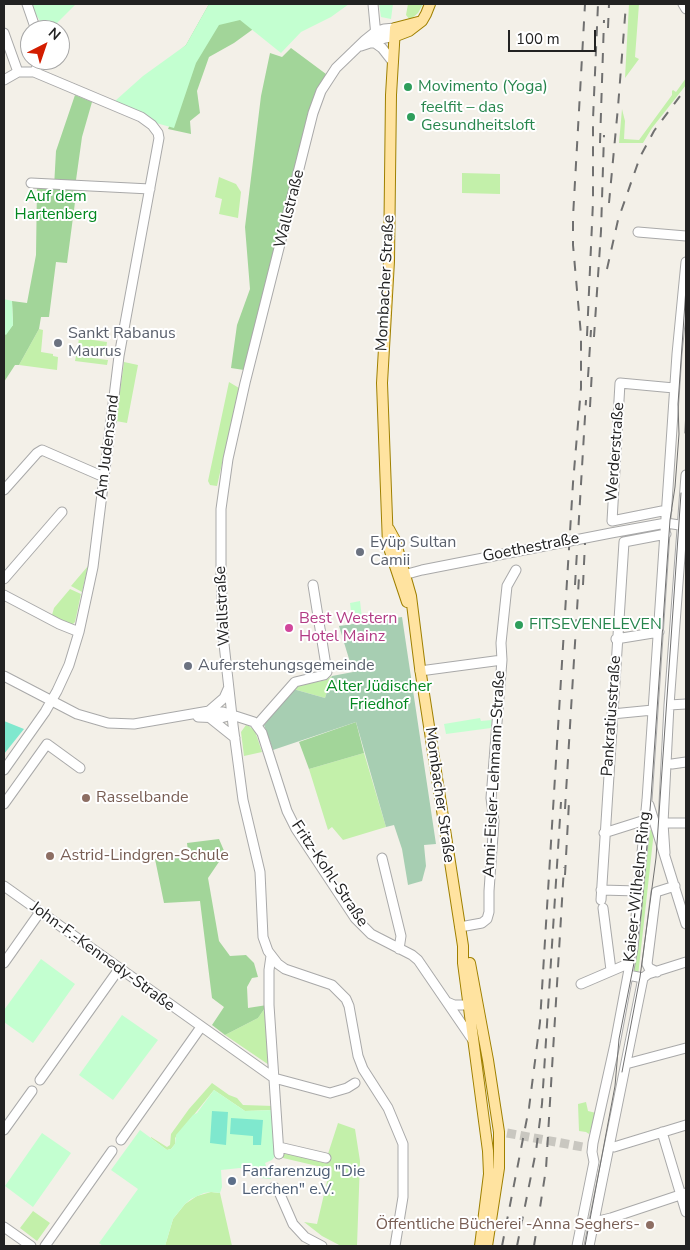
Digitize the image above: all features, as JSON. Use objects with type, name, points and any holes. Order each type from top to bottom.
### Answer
[{"type":"main road","points":[[395,32],[409,31],[422,21],[430,4]]},
{"type":"main road","name":"Mombacher Straße","points":[[395,32],[389,261],[382,383],[386,512],[388,529],[394,540],[402,576],[411,596],[420,671],[463,946],[488,1151],[488,1174],[480,1246]]},
{"type":"main road","name":"Mombacher Straße","points":[[463,946],[470,963],[503,1132],[487,1246]]},
{"type":"main road","points":[[469,1005],[480,1016]]},
{"type":"street","points":[[27,4],[33,20]]},
{"type":"street","points":[[373,4],[375,43],[382,48],[393,62]]},
{"type":"street","points":[[684,4],[686,9]]},
{"type":"street","name":"Wallstraße","points":[[271,956],[263,937],[260,872],[243,800],[232,715],[222,620],[221,510],[228,459],[245,383],[313,113],[321,91],[329,76],[358,47],[395,32]]},
{"type":"street","points":[[4,33],[18,72]]},
{"type":"street","points":[[4,80],[18,72],[34,72]]},
{"type":"street","name":"Am Judensand","points":[[4,770],[52,701],[67,672],[78,632],[93,566],[119,356],[158,138],[158,133],[152,125],[141,117],[34,72]]},
{"type":"street","points":[[31,183],[150,189]]},
{"type":"street","points":[[638,232],[686,236]]},
{"type":"street","name":"Kaiser-Wilhelm-Ring","points":[[577,1246],[594,1162],[588,1148],[628,975],[638,892],[648,800],[679,316],[686,262]]},
{"type":"street","name":"Werderstraße","points":[[667,510],[612,521],[620,383],[674,388]]},
{"type":"street","points":[[4,490],[40,450],[104,477]]},
{"type":"street","name":"Kaiser-Wilhelm-Ring","points":[[665,853],[663,823],[669,705],[685,526],[686,475]]},
{"type":"street","name":"Goethestraße","points":[[666,523],[685,510]]},
{"type":"street","points":[[4,579],[62,512]]},
{"type":"street","name":"Goethestraße","points":[[402,576],[422,570],[515,551],[666,523],[685,526]]},
{"type":"street","name":"Pankratiusstraße","points":[[612,970],[601,890],[616,640],[624,542],[666,534]]},
{"type":"street","name":"Anni-Eisler-Lehmann-Straße","points":[[460,927],[482,923],[490,912],[489,890],[494,821],[491,798],[502,660],[501,643],[506,586],[516,570]]},
{"type":"street","points":[[4,676],[87,718],[120,724],[134,724],[223,712],[249,719],[257,726],[295,682],[324,675],[327,672],[313,585]]},
{"type":"street","points":[[4,595],[78,632]]},
{"type":"street","points":[[675,627],[686,625]]},
{"type":"street","points":[[616,640],[659,632]]},
{"type":"street","name":"Anni-Eisler-Lehmann-Straße","points":[[420,671],[502,660]]},
{"type":"street","points":[[210,714],[224,698],[229,686]]},
{"type":"street","points":[[669,705],[686,704]]},
{"type":"street","points":[[612,714],[654,710]]},
{"type":"street","points":[[210,714],[235,738]]},
{"type":"street","name":"Fritz-Kohl-Straße","points":[[257,726],[262,733],[287,811],[300,835],[362,927],[418,960],[475,1044]]},
{"type":"street","points":[[4,804],[47,744],[80,768]]},
{"type":"street","points":[[672,764],[686,762]]},
{"type":"street","points":[[648,800],[686,924]]},
{"type":"street","points":[[604,833],[645,820]]},
{"type":"street","points":[[663,823],[686,823]]},
{"type":"street","points":[[382,858],[401,936],[399,949]]},
{"type":"street","name":"John-F.-Kennedy-Straße","points":[[4,886],[274,1078],[330,1093],[347,1088],[355,1083]]},
{"type":"street","name":"Kaiser-Wilhelm-Ring","points":[[657,972],[649,968],[647,964],[656,892],[675,886]]},
{"type":"street","points":[[601,890],[638,892]]},
{"type":"street","points":[[4,963],[40,912]]},
{"type":"street","points":[[271,956],[269,1000],[279,1150],[326,1158]]},
{"type":"street","points":[[271,956],[285,968],[332,985],[346,998],[350,1006],[358,1056],[363,1069],[388,1108],[403,1144],[403,1198],[395,1246]]},
{"type":"street","points":[[628,975],[643,978],[648,974],[686,962]]},
{"type":"street","points":[[581,984],[630,963]]},
{"type":"street","points":[[40,1080],[119,969]]},
{"type":"street","name":"Kaiser-Wilhelm-Ring","points":[[589,1246],[612,1146],[617,1102],[643,978]]},
{"type":"street","points":[[447,1001],[454,1006],[469,1005]]},
{"type":"street","points":[[121,1140],[201,1027]]},
{"type":"street","points":[[626,1064],[686,1048]]},
{"type":"street","points":[[4,1130],[32,1091]]},
{"type":"street","points":[[612,1146],[686,1125]]},
{"type":"street","points":[[662,1132],[684,1194],[686,1212]]},
{"type":"street","points":[[45,1246],[112,1151]]},
{"type":"street","points":[[274,1187],[279,1192],[292,1224],[305,1237],[322,1246]]},
{"type":"street","points":[[582,1223],[594,1222],[684,1194]]},
{"type":"street","points":[[4,1227],[31,1246]]},
{"type":"green space","points":[[29,4],[76,4],[60,20],[39,20]]},
{"type":"green space","points":[[209,4],[246,4],[256,27],[234,43],[209,57],[197,91],[200,113],[190,121],[191,134],[168,129],[173,118],[179,51],[186,45]]},
{"type":"green space","points":[[209,4],[349,4],[331,17],[301,32],[281,53],[240,20],[219,25],[196,63],[174,128],[156,123],[144,114],[115,101],[143,76],[186,45]]},
{"type":"green space","points":[[379,4],[393,4],[391,19],[381,17]]},
{"type":"green space","points":[[408,4],[423,4],[418,13],[410,20],[406,15]]},
{"type":"green space","points":[[629,4],[639,4],[635,57],[639,59],[625,78]]},
{"type":"green space","points":[[291,48],[326,74],[313,100],[244,370],[231,368],[237,325],[250,289],[245,227],[261,96],[270,53],[282,57]]},
{"type":"green space","points":[[686,78],[686,85],[652,128],[643,143],[619,143],[622,109],[625,121],[624,139],[639,140],[672,95],[672,91],[676,92]]},
{"type":"green space","name":"Auf dem Hartenberg","points":[[75,95],[92,102],[82,137],[67,263],[56,262],[49,317],[41,317],[39,329],[19,365],[15,365],[4,382],[4,336],[13,325],[12,301],[27,303],[36,255],[37,185],[54,187],[56,151]]},
{"type":"green space","points":[[462,173],[500,174],[500,194],[462,193]]},
{"type":"green space","points":[[219,177],[236,184],[241,192],[238,218],[219,214],[222,199],[215,197]]},
{"type":"green space","points":[[4,299],[12,301],[13,325],[6,335],[4,333]]},
{"type":"green space","points":[[39,329],[43,330],[41,352],[58,357],[57,370],[19,365]]},
{"type":"green space","points":[[79,338],[107,342],[105,356],[77,353]]},
{"type":"green space","points":[[76,356],[108,360],[107,365],[75,361]]},
{"type":"green space","points":[[124,362],[138,365],[127,423],[116,421]]},
{"type":"green space","points":[[229,382],[239,388],[217,486],[210,485],[208,481]]},
{"type":"green space","points":[[88,566],[82,592],[71,586]]},
{"type":"green space","points":[[70,589],[81,594],[75,622],[72,625],[52,615],[54,608]]},
{"type":"green space","points":[[360,601],[362,618],[352,619],[350,603]]},
{"type":"green space","name":"Alter Jüdischer Friedhof","points":[[402,617],[436,844],[424,845],[426,866],[422,881],[408,885],[402,849],[394,825],[386,827],[356,722],[273,750],[264,725],[293,689],[325,698],[332,676],[353,672],[339,626]]},
{"type":"green space","points":[[332,676],[325,698],[293,689],[297,686],[326,680]]},
{"type":"green space","points":[[480,718],[481,721],[492,720],[491,728],[446,734],[444,724]]},
{"type":"green space","points":[[4,721],[24,729],[4,754]]},
{"type":"green space","points":[[356,722],[364,753],[309,769],[299,742]]},
{"type":"green space","points":[[246,725],[255,731],[262,752],[244,756],[241,732]]},
{"type":"green space","points":[[364,753],[386,827],[343,840],[332,827],[328,830],[309,769]]},
{"type":"green space","points":[[650,830],[654,831],[638,976],[633,975]]},
{"type":"green space","points":[[219,839],[225,853],[208,878],[219,941],[230,956],[246,955],[254,963],[258,977],[252,978],[247,987],[248,1008],[267,1005],[258,1018],[225,1035],[212,1025],[224,1007],[212,998],[200,901],[164,903],[155,859],[188,851],[187,843]]},
{"type":"green space","points":[[41,959],[75,984],[33,1043],[4,1022],[4,1010]]},
{"type":"green space","points":[[267,1005],[272,1067],[225,1035],[258,1018]]},
{"type":"green space","points":[[122,1015],[158,1040],[113,1100],[79,1075]]},
{"type":"green space","points":[[212,1083],[229,1095],[237,1098],[243,1105],[274,1106],[274,1110],[245,1111],[214,1090],[175,1138],[175,1144],[171,1149],[167,1150],[151,1138],[167,1147],[170,1145],[171,1134],[189,1109]]},
{"type":"green space","points":[[214,1090],[245,1111],[274,1110],[277,1154],[272,1160],[265,1163],[271,1179],[261,1178],[240,1168],[221,1170],[222,1187],[220,1193],[204,1193],[185,1204],[173,1219],[165,1246],[103,1246],[99,1243],[138,1189],[111,1170],[140,1130],[167,1150],[171,1149],[175,1144],[176,1135],[193,1115],[197,1113]]},
{"type":"green space","points":[[586,1102],[588,1111],[596,1113],[589,1134],[579,1131],[578,1104]]},
{"type":"green space","points":[[212,1111],[228,1112],[226,1145],[210,1143]]},
{"type":"green space","points":[[231,1118],[263,1120],[261,1145],[253,1145],[253,1136],[230,1134]]},
{"type":"green space","points":[[338,1123],[355,1129],[360,1161],[357,1246],[341,1246],[322,1236],[304,1222],[317,1224],[330,1169],[283,1158],[283,1151],[326,1160]]},
{"type":"green space","points":[[42,1133],[71,1153],[33,1207],[5,1186]]},
{"type":"green space","points":[[211,1192],[220,1193],[232,1246],[165,1246],[173,1219],[185,1204],[197,1196]]},
{"type":"green space","points":[[33,1211],[50,1223],[37,1241],[20,1228]]},
{"type":"tunnel","points":[[507,1133],[583,1147]]},
{"type":"tram line","points":[[585,1246],[615,1086],[619,1039],[634,963],[641,914],[670,520],[675,487],[679,434],[678,404],[686,288]]},
{"type":"tram line","points":[[685,433],[686,407]]},
{"type":"tram line","points":[[622,1072],[640,977],[656,858],[681,493]]},
{"type":"railway","points":[[502,1246],[529,1108],[540,1022],[573,483],[581,388],[581,335],[573,245],[573,217],[585,4]]},
{"type":"railway","points":[[587,336],[593,202],[593,119],[598,4]]},
{"type":"railway","points":[[608,28],[609,4]]},
{"type":"railway","points":[[609,203],[626,4]]},
{"type":"railway","points":[[600,143],[604,20]]},
{"type":"railway","points":[[607,269],[618,220],[640,157],[654,131],[686,88]]},
{"type":"railway","points":[[594,337],[601,231],[604,135]]},
{"type":"railway","points":[[588,377],[591,330]]},
{"type":"railway","points":[[590,407],[592,370]]},
{"type":"railway","points":[[575,585],[586,400]]},
{"type":"railway","points":[[583,585],[585,543]]},
{"type":"railway","points":[[565,809],[579,577]]},
{"type":"railway","points":[[517,1246],[536,1151],[542,1104],[561,802]]},
{"type":"railway","points":[[565,875],[569,802]]},
{"type":"railway","points":[[534,1246],[546,1169],[564,867]]},
{"type":"place","name":"Movimento (Yoga)","points":[[408,87]]},
{"type":"place","name":"feelfit – das Gesundheitsloft","points":[[411,117]]},
{"type":"place","name":"Sankt Rabanus Maurus","points":[[58,343]]},
{"type":"place","name":"Eyüp Sultan Camii","points":[[360,552]]},
{"type":"place","name":"FITSEVENELEVEN","points":[[519,625]]},
{"type":"place","name":"Best Western Hotel Mainz","points":[[289,628]]},
{"type":"place","name":"Auferstehungsgemeinde","points":[[188,666]]},
{"type":"place","name":"Rasselbande","points":[[86,798]]},
{"type":"place","name":"Astrid-Lindgren-Schule","points":[[50,856]]},
{"type":"place","name":"Fanfarenzug \"Die Lerchen\" e.V.","points":[[232,1181]]},
{"type":"place","name":"Öffentliche Bücherei -Anna Seghers-","points":[[650,1225]]}]
